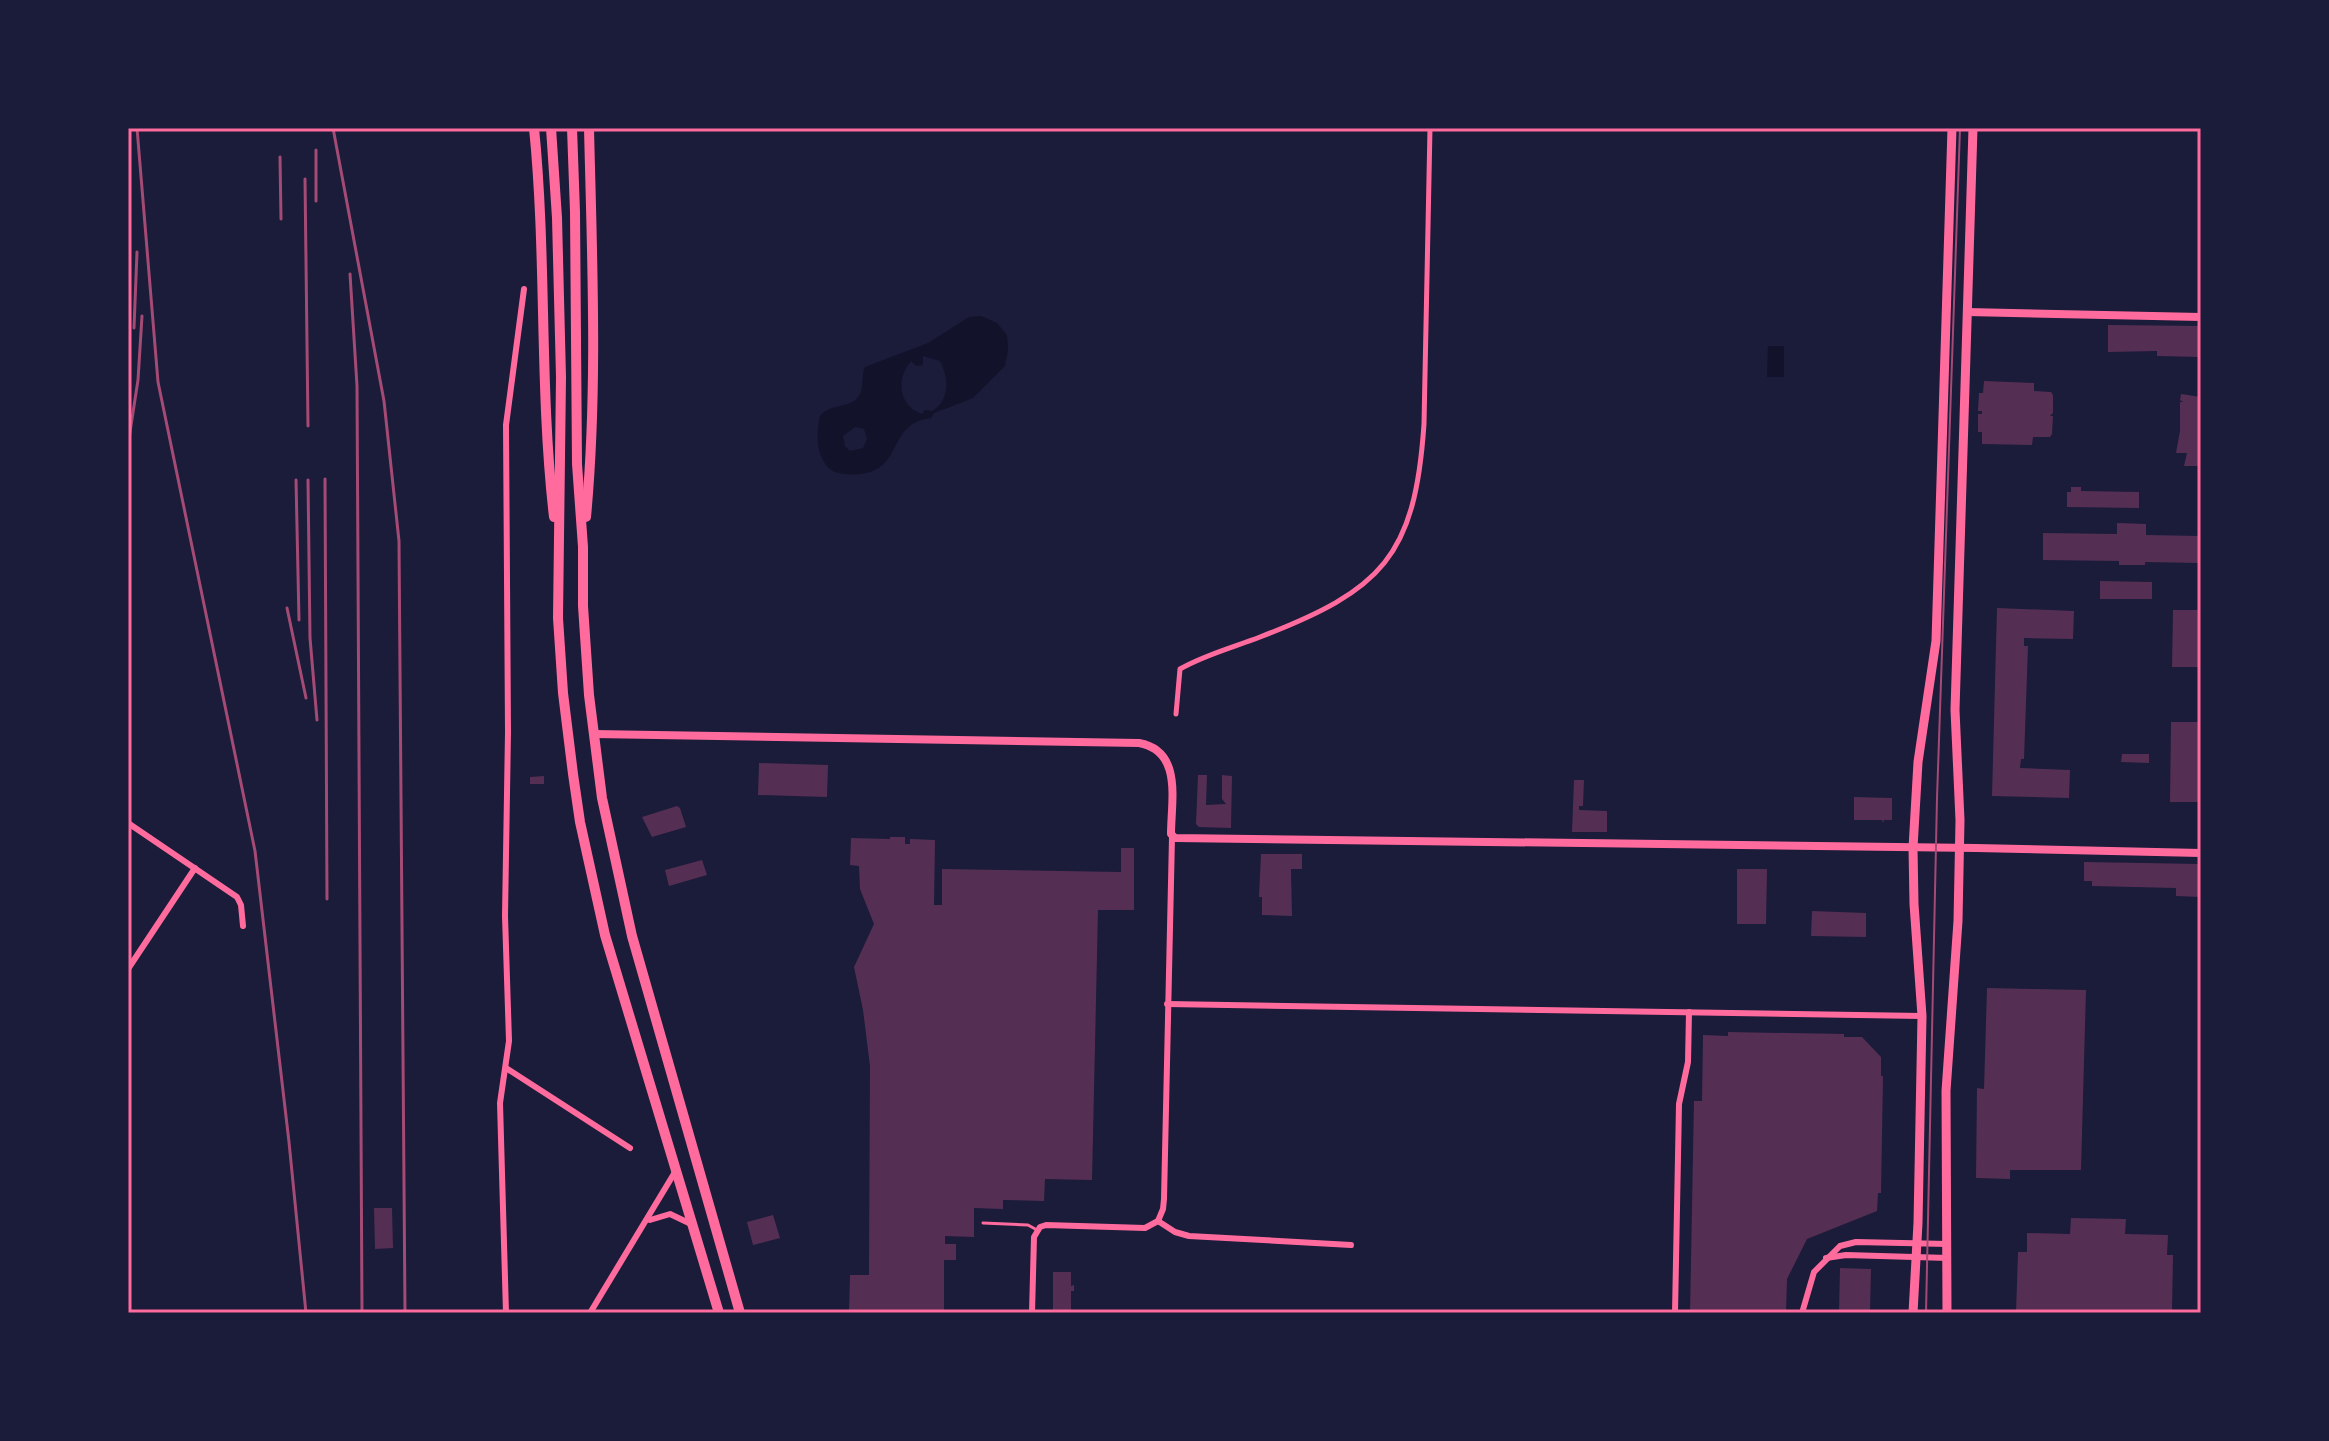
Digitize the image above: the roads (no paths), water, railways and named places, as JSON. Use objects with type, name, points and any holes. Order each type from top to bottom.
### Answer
[{"type":"main road","points":[[534,128],[541,223],[548,468],[557,547]]},
{"type":"main road","points":[[583,547],[591,466],[589,128]]},
{"type":"main road","points":[[1913,1313],[1922,1016],[1913,848],[1918,762],[1936,641],[1952,128]]},
{"type":"main road","points":[[1947,1313],[1947,1063],[1958,921],[1960,848],[1955,710],[1973,128]]},
{"type":"main road","points":[[551,130],[557,218],[561,377],[558,618],[563,693],[580,822],[609,948],[719,1313]]},
{"type":"main road","points":[[572,130],[577,464],[585,646],[602,798],[621,897],[740,1313]]},
{"type":"street","points":[[1176,714],[1180,669],[1299,622],[1353,593],[1382,567],[1408,522],[1420,472],[1424,424],[1430,128]]},
{"type":"street","points":[[506,1313],[500,1103],[509,1041],[505,916],[508,732],[506,425],[524,289]]},
{"type":"street","points":[[1967,312],[2201,317]]},
{"type":"street","points":[[594,734],[1139,743],[1162,753],[1171,772],[1172,837],[1163,1209],[1158,1221],[1145,1228],[1046,1225],[1037,1230],[1032,1313]]},
{"type":"street","points":[[128,823],[237,897],[243,926]]},
{"type":"street","points":[[1172,837],[2201,853]]},
{"type":"street","points":[[128,969],[195,868]]},
{"type":"street","points":[[1167,1004],[1922,1016]]},
{"type":"street","points":[[1675,1313],[1679,1104],[1688,1062],[1689,1012]]},
{"type":"street","points":[[506,1068],[630,1148]]},
{"type":"street","points":[[590,1313],[647,1222],[676,1168]]},
{"type":"street","points":[[647,1222],[670,1214],[683,1218],[694,1227]]},
{"type":"street","points":[[1158,1221],[1175,1232],[1189,1236],[1351,1245]]},
{"type":"street","points":[[1802,1313],[1812,1276],[1840,1246],[1847,1243],[1948,1244]]},
{"type":"street","points":[[1826,1258],[1838,1255],[1948,1258]]},
{"type":"lane","points":[[983,1223],[1028,1225],[1037,1230]]},
{"type":"tram line","points":[[1926,1313],[1937,798],[1960,128]]},
{"type":"railway","points":[[137,128],[158,382],[255,851],[306,1313]]},
{"type":"railway","points":[[333,128],[384,401],[399,541],[405,1313]]},
{"type":"railway","points":[[316,150],[316,201]]},
{"type":"railway","points":[[280,157],[281,219]]},
{"type":"railway","points":[[305,179],[308,426]]},
{"type":"railway","points":[[134,328],[137,252]]},
{"type":"railway","points":[[350,274],[357,386],[362,1313]]},
{"type":"railway","points":[[128,445],[138,380],[142,316]]},
{"type":"railway","points":[[325,479],[327,899]]},
{"type":"railway","points":[[296,480],[299,620]]},
{"type":"railway","points":[[308,480],[310,638],[317,720]]},
{"type":"railway","points":[[287,608],[306,698]]}]
